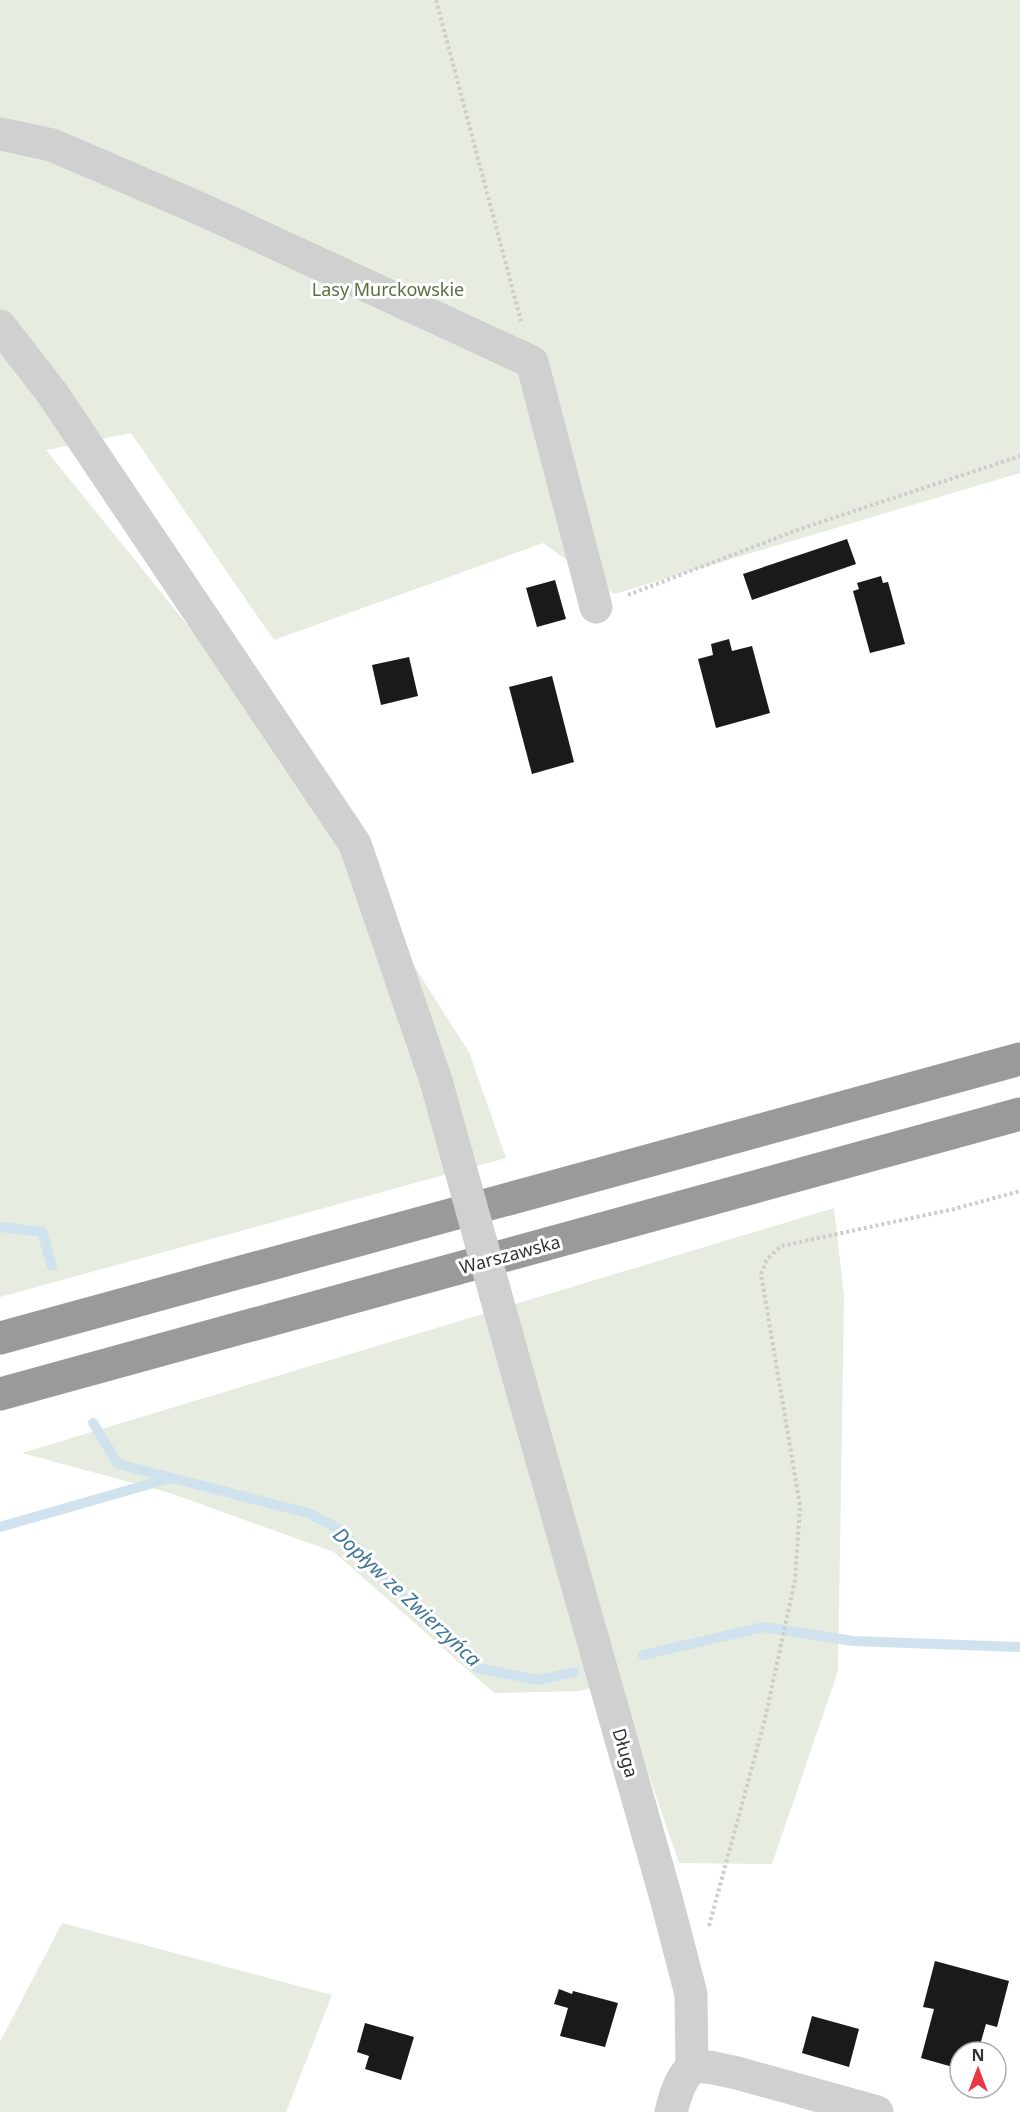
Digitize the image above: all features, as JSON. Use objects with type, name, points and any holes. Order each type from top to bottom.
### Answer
[{"type":"highway","points":[[0,1338],[1020,1059]]},
{"type":"highway","name":"Warszawska","points":[[0,1394],[1020,1114]]},
{"type":"street","points":[[0,134],[52,146],[203,210],[532,362],[596,607]]},
{"type":"street","name":"Długa","points":[[0,326],[52,393],[355,844],[436,1081],[663,1887],[691,1994],[692,2067]]},
{"type":"street","points":[[671,2112],[684,2075],[692,2067],[709,2067],[737,2073],[877,2112]]},
{"type":"path","points":[[436,0],[532,362]]},
{"type":"path","points":[[596,607],[801,529],[1020,456]]},
{"type":"path","points":[[706,1937],[765,1719],[795,1580],[800,1506],[761,1274],[767,1259],[781,1246],[954,1209],[1020,1191]]},
{"type":"green space","name":"Lasy Murckowskie","points":[[0,0],[1020,0],[1020,473],[614,594],[543,543],[274,640],[131,433],[46,450],[227,674],[469,1052],[506,1158],[0,1297]]},
{"type":"green space","points":[[834,1208],[844,1297],[838,1671],[772,1864],[679,1863],[616,1680],[580,1691],[494,1693],[334,1552],[170,1493],[22,1453]]},
{"type":"green space","points":[[62,1923],[332,1995],[286,2112],[0,2112],[0,2042]]},
{"type":"building","points":[[847,539],[856,564],[752,600],[743,574]]},
{"type":"building","points":[[881,576],[883,583],[888,582],[905,644],[870,653],[853,591],[859,589],[857,583]]},
{"type":"building","points":[[555,580],[566,619],[537,627],[526,588]]},
{"type":"building","points":[[729,639],[732,651],[752,646],[770,713],[716,728],[698,659],[713,655],[711,644]]},
{"type":"building","points":[[409,657],[418,696],[381,705],[372,665]]},
{"type":"building","points":[[552,676],[574,762],[532,774],[509,687]]},
{"type":"building","points":[[935,1961],[1009,1981],[997,2027],[986,2024],[981,2040],[948,2040],[948,2066],[921,2058],[934,2009],[923,2007]]},
{"type":"building","points":[[559,1989],[572,1994],[573,1991],[618,2003],[605,2047],[560,2036],[568,2008],[554,2004]]},
{"type":"building","points":[[812,2016],[859,2029],[849,2067],[802,2053]]},
{"type":"building","points":[[365,2023],[414,2037],[401,2080],[365,2069],[369,2056],[357,2052]]},
{"type":"waterway","points":[[0,1227],[42,1232],[52,1266]]},
{"type":"waterway","name":"Dopływ ze Zwierzyńca","points":[[93,1423],[118,1464],[308,1513],[341,1530],[415,1611],[477,1668],[539,1680],[574,1672]]},
{"type":"waterway","name":"Dopływ ze Zwierzyńca","points":[[0,1527],[171,1478]]},
{"type":"waterway","name":"Dopływ ze Zwierzyńca","points":[[643,1655],[763,1627],[853,1641],[1020,1647]]}]
